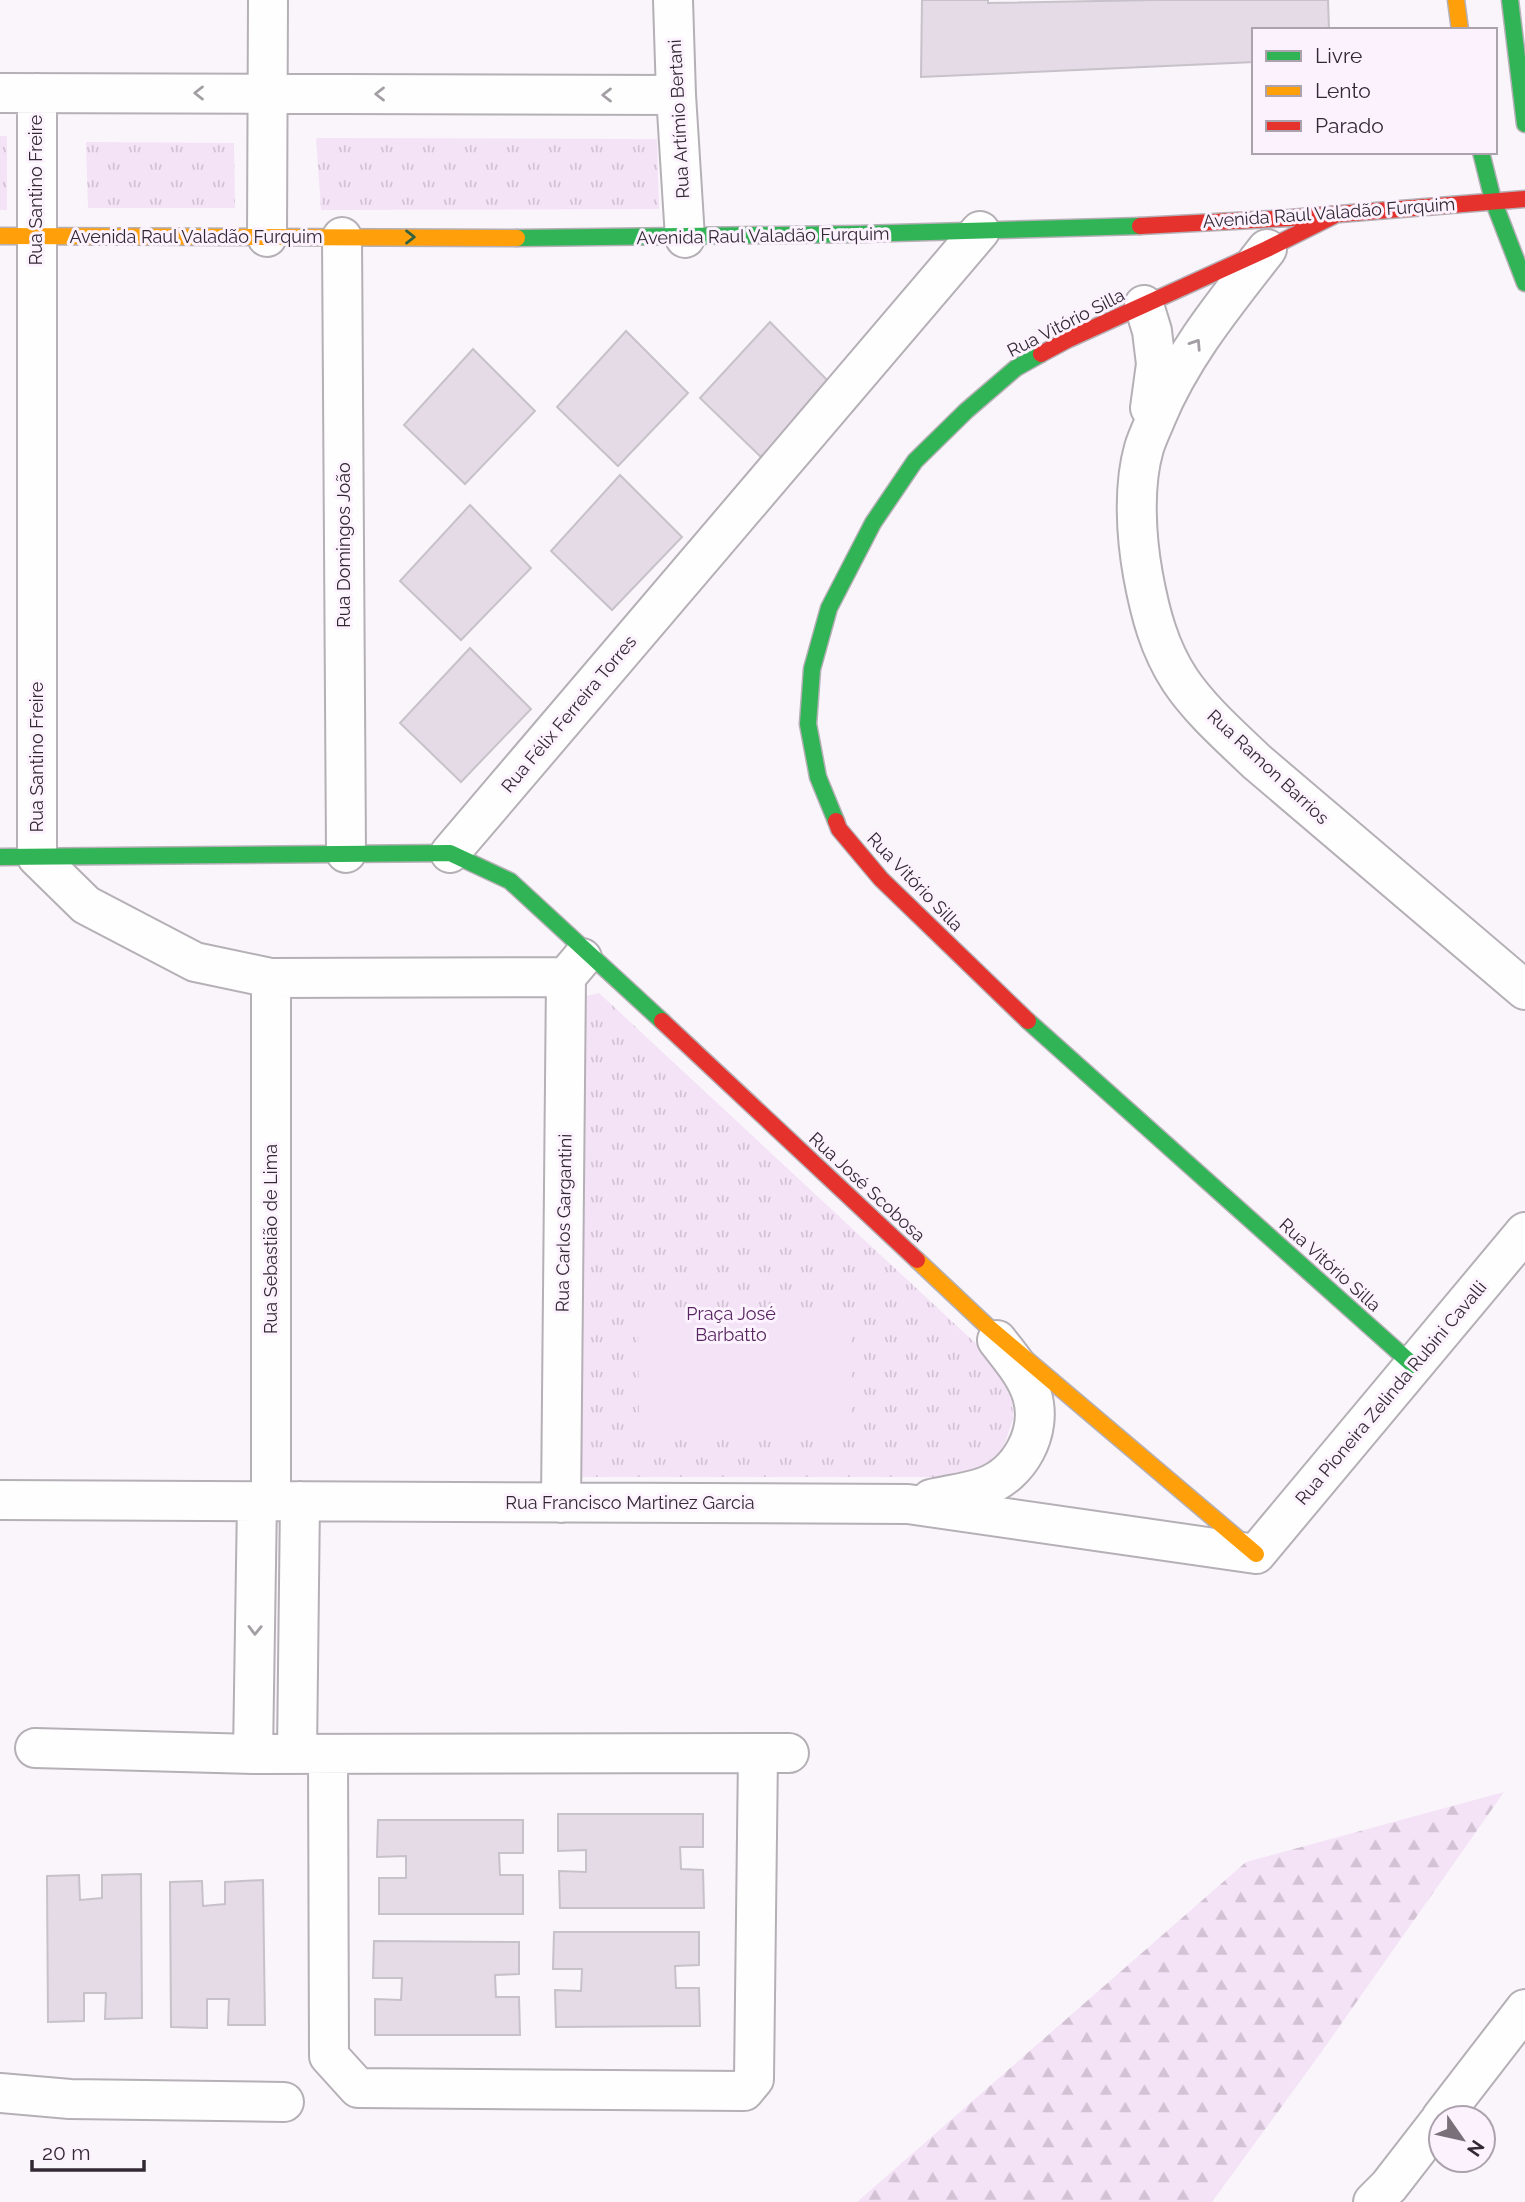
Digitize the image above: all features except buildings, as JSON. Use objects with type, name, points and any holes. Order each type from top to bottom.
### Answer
[{"type":"street","points":[[267,237],[268,0]]},
{"type":"street","name":"Rua Artímio Bertani","points":[[673,0],[685,238]]},
{"type":"street","points":[[1456,0],[1460,28]]},
{"type":"street","points":[[1510,0],[1525,124]]},
{"type":"street","points":[[18,93],[676,95]]},
{"type":"street","name":"Rua Santino Freire","points":[[18,93],[19,857],[86,905],[195,962],[271,978],[577,964]]},
{"type":"street","points":[[1482,154],[1493,200],[1525,283]]},
{"type":"street","name":"Avenida Raul Valadão Furquim","points":[[18,236],[685,238],[980,232],[1335,215],[1525,199]]},
{"type":"street","name":"Rua Ramon Barrios","points":[[1335,215],[1267,250],[1195,344],[1168,389],[1144,448],[1136,504],[1139,554],[1148,601],[1159,641],[1181,681],[1218,723],[1257,762],[1525,990]]},
{"type":"street","name":"Rua Félix Ferreira Torres","points":[[450,853],[980,232]]},
{"type":"street","name":"Rua Domingos João","points":[[342,237],[346,853]]},
{"type":"street","name":"Rua Vitório Silla","points":[[1267,250],[1069,339],[1016,368],[966,411],[915,461],[873,523],[829,608],[811,669],[808,724],[818,777],[839,829],[881,879],[1039,1032],[1413,1365]]},
{"type":"street","points":[[1144,305],[1152,331],[1156,364],[1144,448]]},
{"type":"street","points":[[19,857],[450,853]]},
{"type":"street","name":"Rua José Scobosa","points":[[450,853],[510,881],[577,964],[986,1325],[1256,1554]]},
{"type":"street","name":"Rua Carlos Gargantini","points":[[561,1503],[577,964]]},
{"type":"street","name":"Rua Sebastião de Lima","points":[[271,978],[276,1501]]},
{"type":"street","name":"Rua Pioneira Zelinda Rubini Cavalli","points":[[1256,1554],[1525,1233]]},
{"type":"street","points":[[908,1504],[985,1486],[1010,1473],[1027,1449],[1035,1424],[1032,1395],[1017,1367],[986,1325]]},
{"type":"street","name":"Rua Francisco Martinez Garcia","points":[[0,1500],[908,1504],[1256,1554]]},
{"type":"street","points":[[253,1754],[276,1501]]},
{"type":"street","points":[[35,1748],[253,1754],[313,1754],[773,1753],[754,2079],[744,2091],[358,2088],[329,2056],[313,1754],[276,1501]]},
{"type":"street","points":[[1452,2104],[1525,2009]]},
{"type":"street","points":[[0,2093],[70,2099],[284,2102]]},
{"type":"street","points":[[1390,2197],[1427,2140]]},
{"type":"green space","points":[[0,136],[7,136],[7,210],[0,210]]},
{"type":"green space","points":[[316,138],[657,139],[659,209],[321,210]]},
{"type":"green space","points":[[86,142],[234,143],[235,208],[88,208]]},
{"type":"green space","name":"Praça José Barbatto","points":[[599,993],[986,1353],[1012,1398],[1013,1419],[1004,1446],[994,1462],[976,1477],[573,1477],[582,997]]},
{"type":"green space","points":[[852,1315],[852,1430],[639,1431],[638,1316]]},
{"type":"green space","points":[[1504,1792],[1320,2054],[1212,2202],[857,2202],[1246,1862]]},
{"type":"traffic: fast","points":[[1510,0],[1525,124]]},
{"type":"traffic: fast","points":[[1482,154],[1493,200],[1525,283]]},
{"type":"traffic: fast","points":[[517,238],[859,234],[1140,226]]},
{"type":"traffic: fast","points":[[836,821],[818,777],[808,724],[812,669],[829,608],[873,523],[915,461],[966,411],[1016,368],[1041,354]]},
{"type":"traffic: fast","points":[[0,857],[450,853],[510,881],[662,1021]]},
{"type":"traffic: fast","points":[[1028,1021],[1413,1365]]},
{"type":"traffic: slow","points":[[1456,0],[1460,28]]},
{"type":"traffic: slow","points":[[0,236],[517,238]]},
{"type":"traffic: slow","points":[[917,1260],[986,1325],[1256,1554]]},
{"type":"traffic: jam","points":[[1140,226],[1290,218],[1525,199]]},
{"type":"traffic: jam","points":[[1041,354],[1335,215]]},
{"type":"traffic: jam","points":[[836,821],[839,829],[881,879],[1028,1021]]},
{"type":"traffic: jam","points":[[662,1021],[917,1260]]}]
